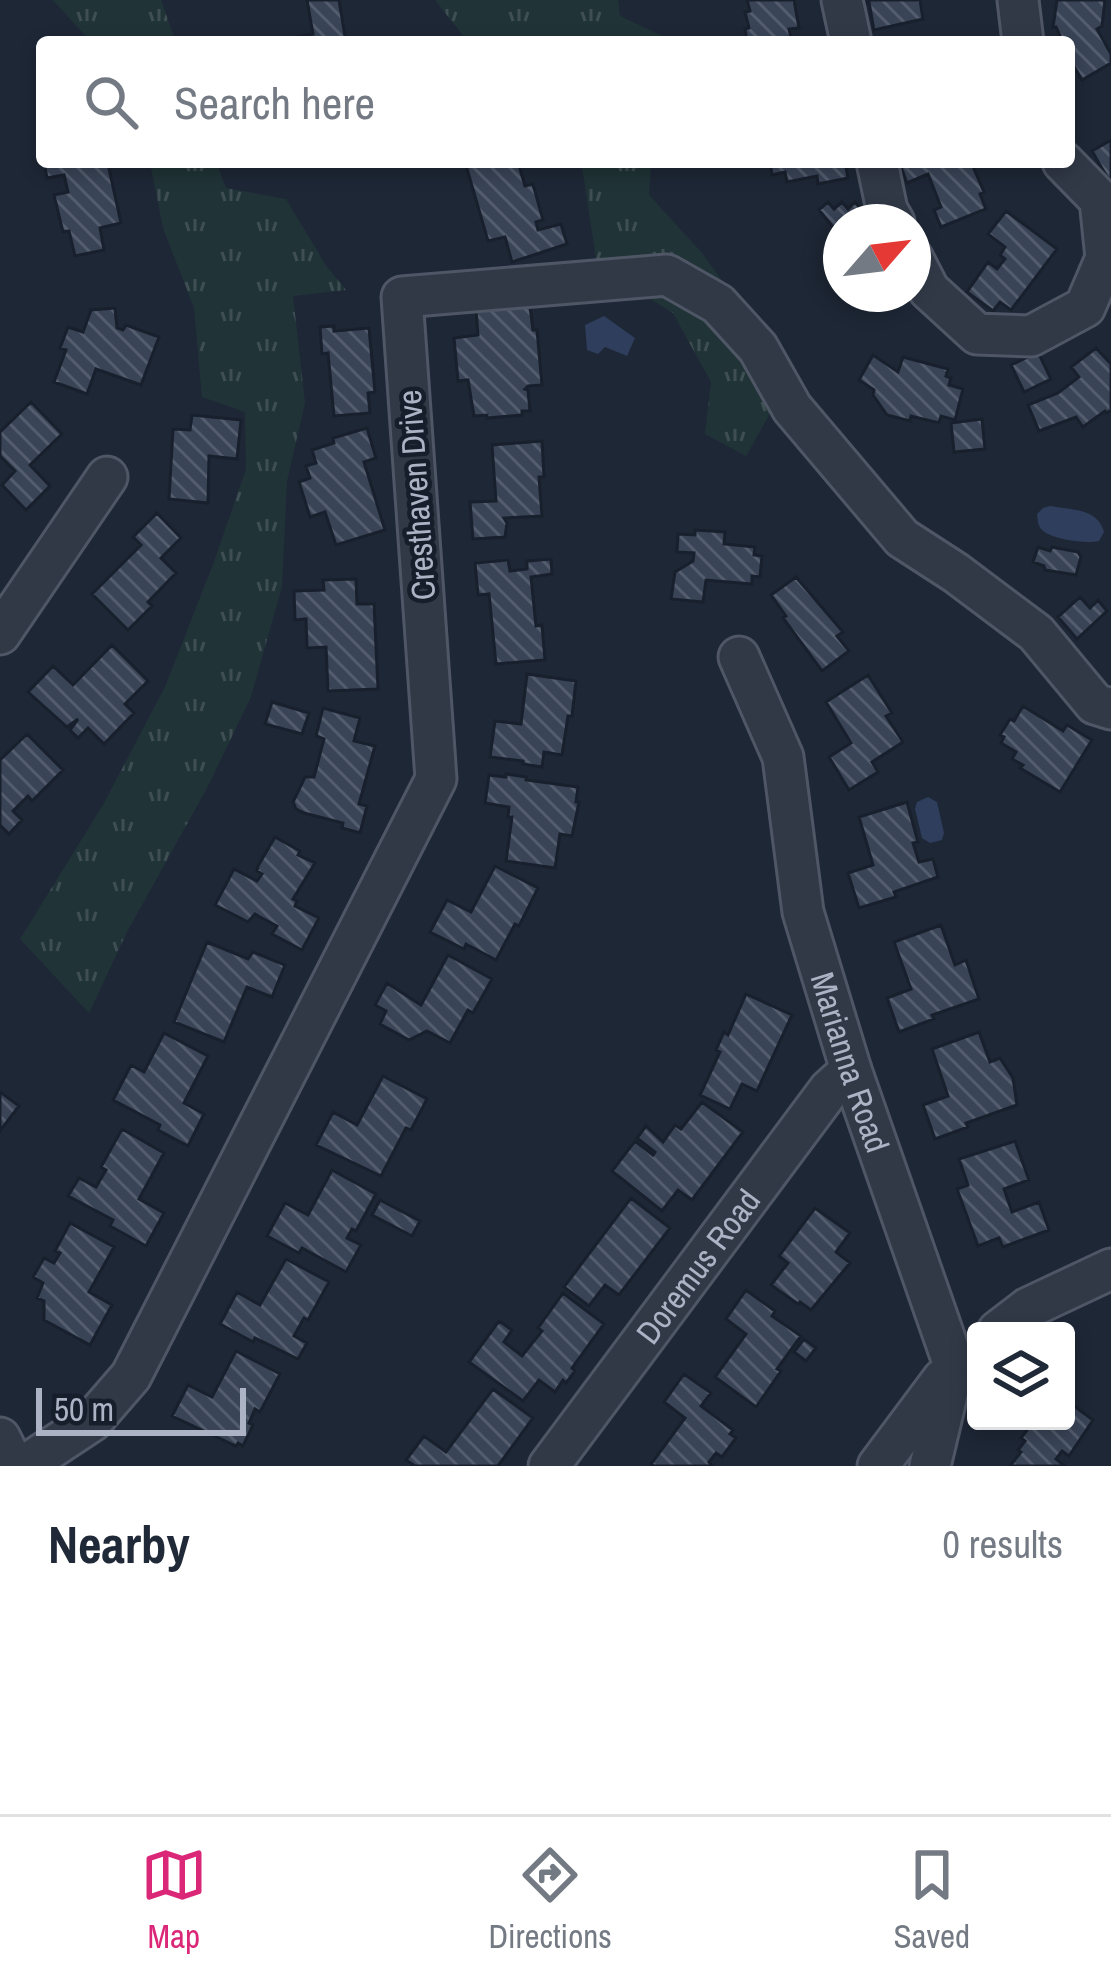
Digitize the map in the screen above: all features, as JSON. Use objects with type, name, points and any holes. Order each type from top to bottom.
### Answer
[{"type":"street","points":[[842,0],[850,36]]},
{"type":"street","points":[[1018,0],[1022,36]]},
{"type":"street","points":[[878,168],[886,204]]},
{"type":"street","points":[[931,292],[977,334],[1031,336],[1085,307],[1106,258],[1100,200],[1070,168]]},
{"type":"street","name":"Cresthaven Drive","points":[[24,1466],[92,1421],[131,1376],[436,778],[402,297],[667,275],[718,304],[758,348],[792,408],[902,538],[1036,633],[1095,704],[1111,710]]},
{"type":"street","points":[[0,634],[107,477]]},
{"type":"street","name":"Marianna Road","points":[[739,657],[783,757],[803,912],[851,1070],[965,1357]]},
{"type":"street","name":"Doremus Road","points":[[549,1466],[829,1090],[851,1070]]},
{"type":"street","points":[[1010,1322],[1028,1308],[1111,1269]]},
{"type":"street","points":[[878,1466],[965,1357]]},
{"type":"street","points":[[930,1466],[965,1357]]},
{"type":"street","points":[[0,1438],[14,1466]]},
{"type":"green space","points":[[53,0],[161,0],[174,36],[86,36]]},
{"type":"green space","points":[[435,0],[618,0],[620,16],[662,36],[463,36]]},
{"type":"green space","points":[[151,168],[218,168],[226,188],[286,199],[346,290],[293,296],[305,403],[287,481],[282,586],[251,697],[89,1013],[20,939],[103,805],[165,687],[246,469],[245,412],[202,397],[194,308],[163,228]]},
{"type":"green space","points":[[582,168],[651,168],[649,195],[702,253],[791,376],[746,456],[705,434],[711,382],[673,313],[597,265]]},
{"type":"water","points":[[604,316],[635,338],[627,356],[605,347],[598,354],[587,350],[585,325]]},
{"type":"water","points":[[1050,506],[1096,518],[1104,532],[1099,541],[1072,541],[1043,531],[1037,514]]},
{"type":"water","points":[[928,797],[937,802],[944,833],[942,840],[930,843],[922,838],[915,809],[917,802]]},
{"type":"building","points":[[307,0],[339,0],[345,36],[302,36],[313,34]]},
{"type":"building","points":[[747,0],[794,0],[799,28],[789,29],[791,36],[746,36],[745,12],[750,11]]},
{"type":"building","points":[[861,0],[920,0],[923,19],[874,30],[869,2],[861,4]]},
{"type":"building","points":[[1057,0],[1105,0],[1102,26],[1097,29],[1111,63],[1082,80],[1075,68],[1075,36],[1060,36],[1053,27]]},
{"type":"building","points":[[1111,140],[1111,184],[1092,151]]},
{"type":"building","points":[[45,168],[109,168],[121,223],[100,228],[104,250],[75,256],[54,195],[68,192],[64,175],[47,178]]},
{"type":"building","points":[[467,168],[520,168],[525,186],[533,184],[543,220],[536,222],[538,230],[561,224],[567,244],[512,262],[505,237],[488,241]]},
{"type":"building","points":[[771,168],[846,168],[848,178],[818,184],[817,176],[787,182],[785,172],[772,175]]},
{"type":"building","points":[[901,168],[974,168],[986,209],[941,227],[934,210],[941,207],[928,174],[907,183]]},
{"type":"building","points":[[1006,211],[1057,249],[1011,310],[1000,302],[993,311],[967,292],[988,262],[997,269],[1005,259],[1000,255],[1005,247],[988,234]]},
{"type":"building","points":[[530,306],[542,385],[525,389],[530,411],[474,416],[468,380],[458,381],[454,338],[478,335],[476,310]]},
{"type":"building","points":[[115,308],[117,328],[123,330],[126,325],[159,337],[141,385],[96,369],[87,394],[54,382],[66,350],[60,348],[68,327],[83,332],[91,310]]},
{"type":"building","points":[[334,326],[334,331],[369,328],[375,392],[368,393],[370,413],[334,416],[328,353],[322,354],[320,327]]},
{"type":"building","points":[[1096,348],[1111,364],[1111,410],[1083,427],[1076,417],[1039,431],[1028,405],[1058,393],[1079,377],[1071,367]]},
{"type":"building","points":[[1038,352],[1051,379],[1024,392],[1011,365]]},
{"type":"building","points":[[873,355],[898,372],[903,357],[948,369],[949,385],[963,389],[955,420],[941,416],[939,423],[911,416],[910,421],[887,415],[874,390],[859,380]]},
{"type":"building","points":[[31,402],[62,434],[30,465],[50,486],[26,510],[2,485],[15,471],[0,456],[0,432]]},
{"type":"building","points":[[192,415],[241,420],[237,459],[209,456],[208,503],[169,499],[173,429],[190,430]]},
{"type":"building","points":[[982,419],[985,449],[954,452],[951,423]]},
{"type":"building","points":[[367,428],[376,458],[364,462],[385,530],[336,545],[325,512],[310,517],[299,482],[310,478],[306,466],[316,463],[312,450]]},
{"type":"building","points":[[542,441],[542,516],[504,518],[505,537],[473,539],[470,502],[496,501],[492,445]]},
{"type":"building","points":[[157,513],[181,538],[161,558],[176,573],[128,630],[92,594],[141,545],[133,537]]},
{"type":"building","points":[[695,530],[725,532],[724,544],[755,547],[754,555],[762,556],[760,577],[752,576],[752,584],[706,580],[703,602],[671,599],[675,572],[693,561],[694,553],[677,552],[678,534],[695,535]]},
{"type":"building","points":[[1038,547],[1078,552],[1076,575],[1045,570],[1033,562]]},
{"type":"building","points":[[551,559],[552,574],[531,577],[545,660],[496,664],[489,594],[478,595],[475,563],[508,560],[510,571],[527,569],[527,561]]},
{"type":"building","points":[[796,577],[843,632],[837,636],[849,651],[822,671],[771,595]]},
{"type":"building","points":[[356,579],[357,604],[374,604],[378,689],[328,691],[326,647],[307,648],[306,619],[295,620],[294,591],[324,590],[323,580]]},
{"type":"building","points":[[1080,597],[1090,608],[1098,600],[1107,611],[1077,639],[1058,617]]},
{"type":"building","points":[[112,645],[148,681],[125,704],[134,713],[104,744],[88,728],[78,738],[70,730],[78,719],[67,727],[28,692],[53,666],[73,685]]},
{"type":"building","points":[[527,674],[576,681],[562,755],[544,752],[542,767],[490,757],[495,721],[521,724]]},
{"type":"building","points":[[868,675],[892,713],[886,716],[903,742],[872,762],[878,772],[849,790],[829,757],[851,743],[826,702]]},
{"type":"building","points":[[272,702],[309,713],[302,734],[265,724]]},
{"type":"building","points":[[1023,706],[1063,731],[1067,725],[1092,740],[1060,792],[1020,768],[1023,765],[1012,759],[1016,752],[1001,743],[1004,737],[1000,735]]},
{"type":"building","points":[[323,708],[360,718],[354,741],[375,746],[359,804],[367,806],[360,833],[342,828],[343,823],[304,813],[293,802],[305,777],[314,777],[324,739],[316,736]]},
{"type":"building","points":[[27,734],[63,770],[32,801],[28,796],[13,811],[22,820],[9,834],[0,825],[0,760]]},
{"type":"building","points":[[489,775],[578,787],[572,836],[560,834],[555,868],[506,861],[509,807],[485,803]]},
{"type":"building","points":[[907,802],[919,862],[933,859],[938,877],[859,908],[848,873],[873,865],[859,817]]},
{"type":"building","points":[[275,837],[315,863],[293,899],[295,906],[319,918],[302,950],[272,934],[277,926],[255,914],[248,922],[215,905],[234,869],[257,881],[262,874],[258,866]]},
{"type":"building","points":[[495,866],[538,888],[496,960],[430,932],[447,900],[471,912]]},
{"type":"building","points":[[941,925],[955,965],[966,960],[979,999],[899,1032],[887,998],[911,989],[894,942]]},
{"type":"building","points":[[207,942],[248,959],[253,952],[285,965],[272,997],[247,987],[224,1042],[174,1022]]},
{"type":"building","points":[[448,955],[492,979],[450,1043],[427,1031],[409,1040],[380,1024],[386,1011],[375,1005],[387,983],[421,1005]]},
{"type":"building","points":[[746,994],[792,1015],[757,1091],[742,1084],[730,1109],[700,1095],[724,1032],[728,1035]]},
{"type":"building","points":[[979,1032],[990,1062],[1000,1058],[1013,1078],[1017,1105],[935,1139],[923,1105],[948,1096],[932,1049]]},
{"type":"building","points":[[164,1033],[208,1056],[184,1103],[204,1114],[188,1146],[113,1100],[131,1065],[144,1072]]},
{"type":"building","points":[[383,1076],[427,1099],[381,1176],[316,1145],[333,1112],[357,1125]]},
{"type":"building","points":[[0,1092],[19,1106],[0,1131]]},
{"type":"building","points":[[702,1102],[743,1132],[692,1200],[678,1190],[662,1211],[612,1171],[635,1141],[653,1155],[637,1138],[646,1126],[663,1142],[675,1125],[681,1129]]},
{"type":"building","points":[[122,1129],[164,1153],[139,1199],[164,1213],[146,1246],[110,1226],[113,1220],[68,1196],[79,1178],[96,1187],[106,1170],[101,1167]]},
{"type":"building","points":[[1015,1141],[1029,1180],[1004,1189],[1012,1212],[1039,1202],[1049,1230],[1003,1247],[999,1238],[978,1246],[957,1189],[968,1185],[959,1159]]},
{"type":"building","points":[[332,1170],[376,1194],[356,1231],[352,1229],[347,1238],[361,1245],[346,1272],[267,1236],[285,1203],[308,1215]]},
{"type":"building","points":[[631,1198],[670,1228],[619,1295],[605,1285],[589,1306],[564,1287]]},
{"type":"building","points":[[380,1200],[420,1221],[412,1236],[372,1215]]},
{"type":"building","points":[[815,1208],[850,1233],[836,1252],[850,1263],[811,1310],[771,1285],[788,1263],[779,1256]]},
{"type":"building","points":[[70,1223],[114,1247],[89,1292],[112,1305],[90,1345],[44,1320],[44,1301],[37,1298],[43,1283],[33,1277],[44,1258],[54,1263]]},
{"type":"building","points":[[286,1259],[329,1282],[294,1336],[307,1343],[298,1359],[220,1324],[237,1292],[260,1305]]},
{"type":"building","points":[[746,1290],[801,1336],[756,1407],[715,1377],[746,1334],[726,1319]]},
{"type":"building","points":[[563,1293],[604,1324],[572,1368],[575,1371],[555,1392],[539,1380],[523,1401],[469,1362],[499,1321],[512,1330],[504,1342],[522,1356]]},
{"type":"building","points":[[804,1339],[816,1348],[806,1361],[794,1352]]},
{"type":"building","points":[[236,1351],[280,1374],[260,1412],[255,1409],[243,1446],[172,1416],[188,1385],[212,1397]]},
{"type":"building","points":[[684,1374],[711,1393],[701,1406],[733,1430],[730,1434],[736,1438],[722,1457],[716,1453],[709,1462],[712,1466],[654,1466],[651,1464],[685,1418],[664,1402]]},
{"type":"building","points":[[493,1389],[533,1418],[498,1466],[415,1466],[406,1460],[424,1436],[446,1452]]},
{"type":"building","points":[[1075,1407],[1093,1420],[1069,1456],[1062,1451],[1056,1459],[1065,1466],[1010,1466],[1021,1452],[1025,1441],[1021,1438],[1027,1430],[1075,1430]]}]
